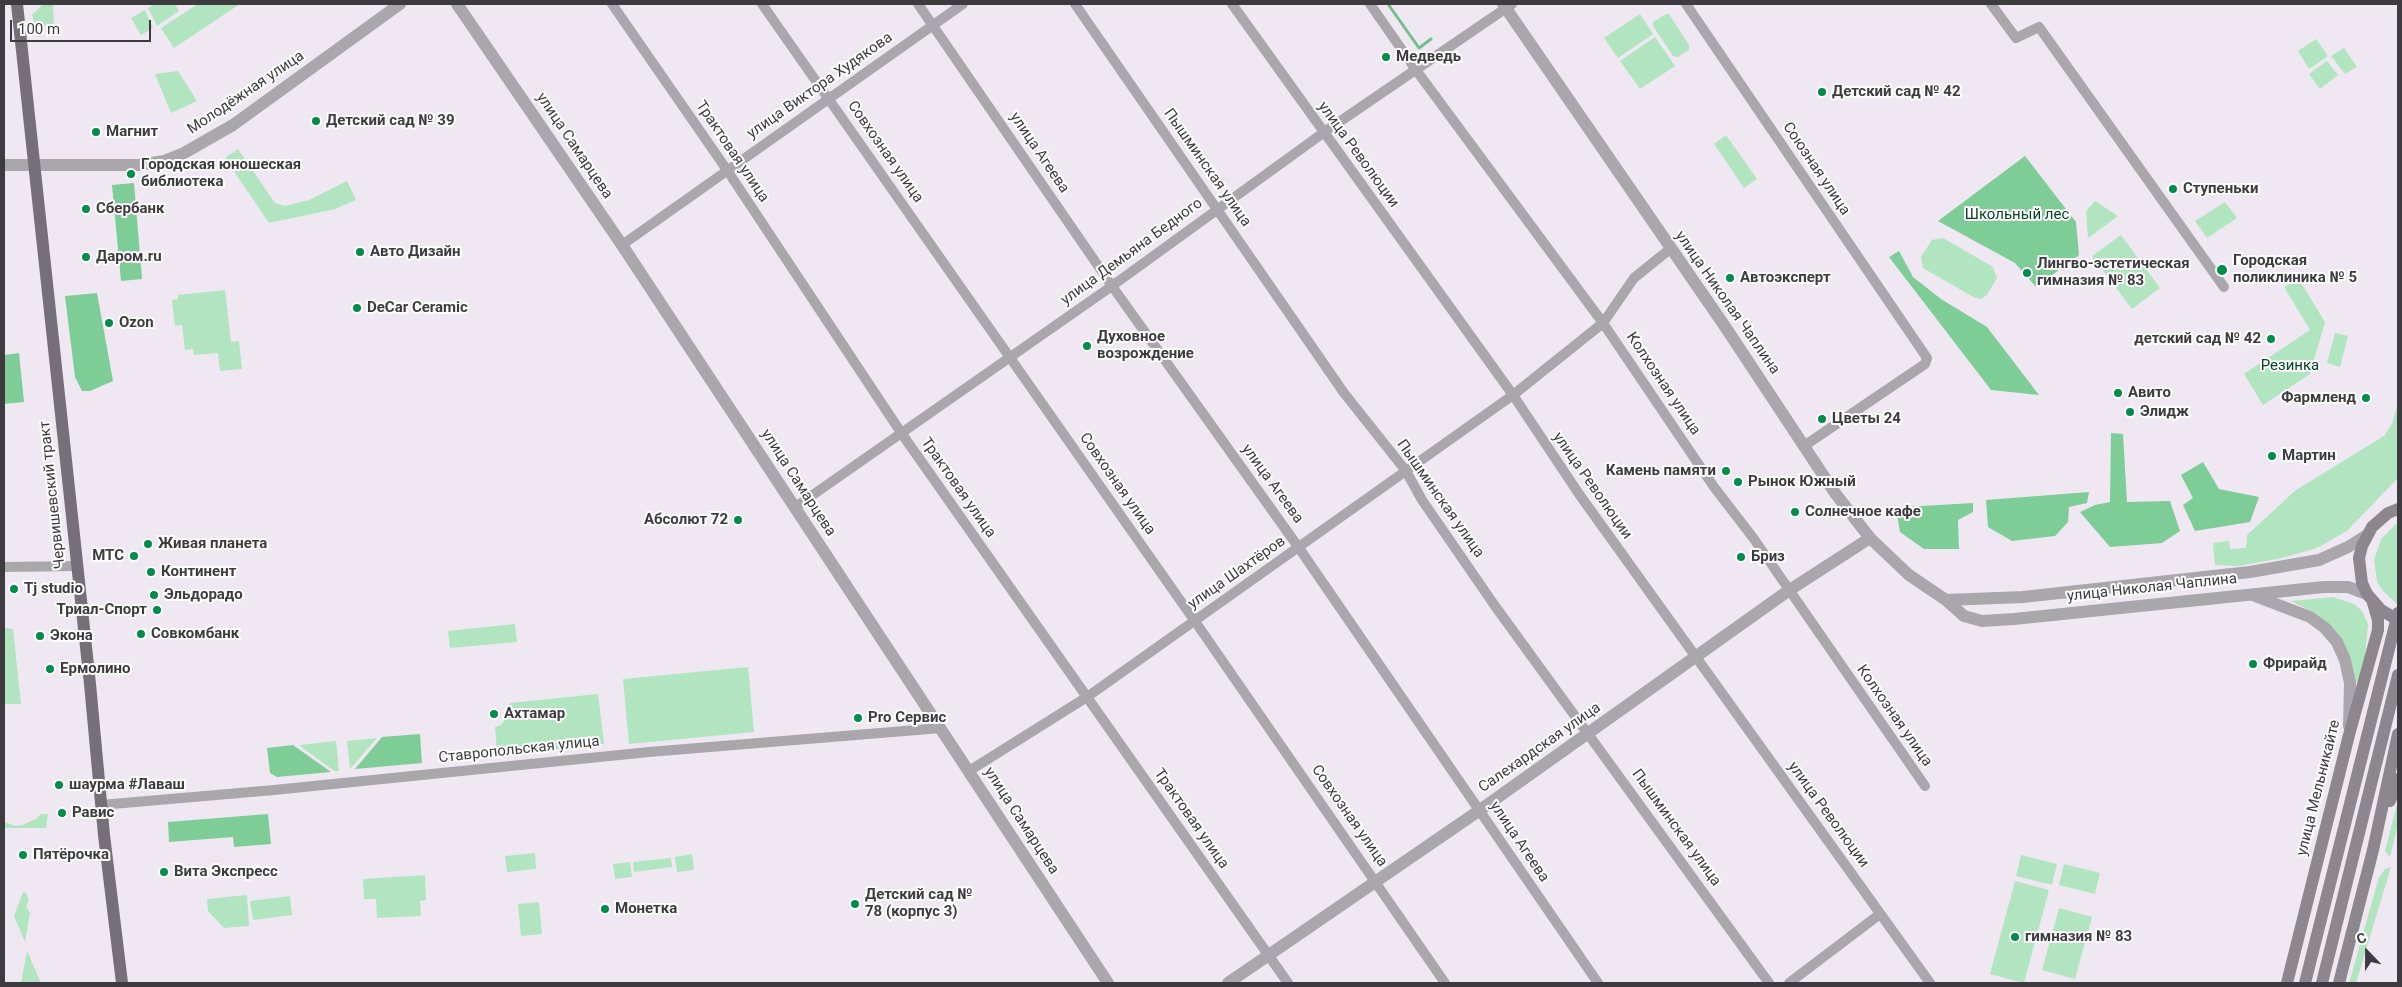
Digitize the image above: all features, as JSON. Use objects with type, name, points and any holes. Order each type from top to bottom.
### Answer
[{"type":"main road","name":"Червишевский тракт","points":[[17,4],[90,684],[101,805],[122,983]]},
{"type":"main road","points":[[2367,535],[2398,501]]},
{"type":"main road","points":[[2379,520],[2398,508]]},
{"type":"main road","name":"улица Мельникайте","points":[[2287,983],[2349,735],[2378,630],[2378,620],[2362,583],[2359,558],[2367,535]]},
{"type":"main road","points":[[2370,598],[2381,610],[2398,620]]},
{"type":"main road","points":[[2305,983],[2398,613]]},
{"type":"main road","points":[[2322,983],[2398,675]]},
{"type":"main road","points":[[2339,983],[2373,850],[2398,734]]},
{"type":"main road","points":[[2373,850],[2398,779]]},
{"type":"street","name":"Молодёжная улица","points":[[4,165],[139,165],[164,161],[184,153],[233,125],[400,4]]},
{"type":"street","name":"улица Самарцева","points":[[457,4],[622,246],[1108,983]]},
{"type":"street","name":"Трактовая улица","points":[[612,4],[726,170],[902,434],[1288,983]]},
{"type":"street","name":"Совхозная улица","points":[[762,4],[830,98],[1195,621],[1445,983]]},
{"type":"street","name":"улица Агеева","points":[[918,4],[1112,286],[1299,548],[1598,983]]},
{"type":"street","name":"улица Виктора Худякова","points":[[622,246],[726,170],[963,4]]},
{"type":"street","name":"Пышминская улица","points":[[1075,4],[1344,393],[1406,471],[1422,500],[1490,598],[1769,983]]},
{"type":"street","name":"улица Революции","points":[[1232,4],[1513,395],[1579,494],[1930,983]]},
{"type":"street","name":"Колхозная улица","points":[[1370,4],[1416,70],[1603,322],[1714,487],[1754,539],[1925,786]]},
{"type":"street","name":"Союзная улица","points":[[1686,4],[1927,358],[1925,364],[1804,446]]},
{"type":"street","points":[[1991,4],[2016,38],[2039,27],[2224,287]]},
{"type":"street","name":"улица Демьяна Бедного","points":[[794,508],[1010,358],[1323,133],[1507,5]]},
{"type":"street","name":"улица Николая Чаплина","points":[[1507,5],[1835,492],[1870,538],[1908,574],[1946,600],[1964,616],[1990,621],[2324,587],[2348,587],[2370,598]]},
{"type":"street","name":"улица Шахтёров","points":[[969,771],[1087,696],[1513,395],[1603,322],[1634,278],[1670,249]]},
{"type":"street","name":"улица Николая Чаплина","points":[[1946,600],[2032,596],[2250,572],[2319,560],[2341,551],[2367,535]]},
{"type":"street","name":"Салехардская улица","points":[[1228,983],[1270,956],[1480,810],[1696,658],[1788,590],[1870,538]]},
{"type":"street","points":[[4,567],[76,566]]},
{"type":"street","points":[[2250,594],[2310,617],[2325,628],[2337,642],[2350,683],[2349,735]]},
{"type":"street","name":"Ставропольская улица","points":[[101,805],[283,789],[650,752],[941,728]]},
{"type":"street","points":[[1789,983],[1880,914]]},
{"type":"green space","points":[[43,4],[53,4],[54,25],[41,26],[42,36],[39,37],[32,15]]},
{"type":"green space","points":[[154,4],[175,4],[179,11],[157,26],[148,8]]},
{"type":"green space","points":[[198,4],[240,4],[174,48],[161,28]]},
{"type":"green space","points":[[145,10],[153,28],[141,35],[131,18]]},
{"type":"green space","points":[[1640,14],[1653,34],[1618,58],[1604,38]]},
{"type":"green space","points":[[1669,14],[1689,45],[1689,50],[1678,57],[1673,56],[1653,26],[1653,22]]},
{"type":"green space","points":[[1655,37],[1675,66],[1640,89],[1620,61]]},
{"type":"green space","points":[[2316,39],[2328,56],[2309,69],[2298,51]]},
{"type":"green space","points":[[2344,48],[2357,67],[2345,74],[2331,56]]},
{"type":"green space","points":[[2327,61],[2338,75],[2320,89],[2309,74]]},
{"type":"green space","points":[[178,71],[197,101],[171,113],[155,74]]},
{"type":"green space","points":[[1726,135],[1757,179],[1744,188],[1714,144]]},
{"type":"green space","points":[[238,149],[275,203],[285,206],[309,200],[347,181],[356,200],[335,209],[269,223],[225,158]]},
{"type":"green space","name":"Школьный лес","points":[[2025,156],[2076,222],[2079,255],[2036,287],[2015,263],[1938,221]]},
{"type":"green space","points":[[134,183],[142,279],[121,281],[112,185]]},
{"type":"green space","points":[[2095,201],[2118,216],[2088,238],[2086,211]]},
{"type":"green space","points":[[2225,202],[2237,218],[2207,238],[2195,221]]},
{"type":"green space","points":[[2121,235],[2160,288],[2132,309],[2092,256]]},
{"type":"green space","points":[[1943,238],[1993,267],[1997,278],[1987,295],[1981,299],[1975,298],[1923,268],[1921,257],[1932,240]]},
{"type":"green space","points":[[1899,251],[1913,277],[1941,299],[1987,327],[2039,395],[1991,390],[1889,257]]},
{"type":"green space","name":"Резинка","points":[[2298,278],[2325,322],[2310,374],[2263,405],[2244,374],[2310,330],[2284,287]]},
{"type":"green space","points":[[225,290],[231,342],[239,341],[242,369],[220,371],[218,353],[194,355],[193,349],[185,350],[182,325],[175,326],[172,300],[178,299],[178,295]]},
{"type":"green space","points":[[97,293],[113,381],[90,391],[82,391],[75,377],[65,296]]},
{"type":"green space","points":[[2335,333],[2348,336],[2340,367],[2327,363]]},
{"type":"green space","points":[[19,353],[24,402],[4,404],[4,355]]},
{"type":"green space","points":[[2398,403],[2398,478],[2347,531],[2317,548],[2282,558],[2239,566],[2215,565],[2213,543],[2229,541],[2230,549],[2246,548],[2247,535],[2296,490],[2384,436],[2392,424]]},
{"type":"green space","points":[[2111,433],[2123,434],[2127,502],[2170,501],[2180,531],[2162,543],[2110,547],[2080,512],[2095,505],[2110,502]]},
{"type":"green space","points":[[2203,462],[2219,489],[2259,497],[2250,522],[2195,531],[2183,505],[2193,498],[2181,475]]},
{"type":"green space","points":[[2089,492],[2087,503],[2069,507],[2068,522],[2055,536],[2012,541],[1988,527],[1986,500]]},
{"type":"green space","points":[[1973,503],[1973,512],[1958,520],[1959,549],[1924,549],[1900,532],[1897,514],[1904,507]]},
{"type":"green space","points":[[2398,522],[2398,605],[2383,591],[2377,582],[2374,560],[2381,539]]},
{"type":"green space","points":[[2333,597],[2354,604],[2362,611],[2368,624],[2365,657],[2358,681],[2355,683],[2315,613],[2291,601]]},
{"type":"green space","points":[[515,624],[517,642],[450,648],[448,631]]},
{"type":"green space","points":[[4,628],[13,629],[21,704],[4,704]]},
{"type":"green space","points":[[748,667],[754,732],[629,744],[623,679]]},
{"type":"green space","points":[[598,694],[604,744],[501,755],[497,750],[495,727],[501,725],[508,716],[510,703]]},
{"type":"green space","points":[[420,734],[422,763],[355,769],[382,737]]},
{"type":"green space","points":[[377,738],[350,769],[347,741]]},
{"type":"green space","points":[[336,741],[339,771],[334,771],[299,745]]},
{"type":"green space","points":[[293,745],[331,772],[277,777],[270,773],[267,748]]},
{"type":"green space","points":[[2398,800],[2398,824],[2390,857],[2385,851]]},
{"type":"green space","points":[[41,814],[48,814],[46,828],[4,828],[4,822],[15,826],[22,825],[36,819]]},
{"type":"green space","points":[[268,814],[271,844],[234,847],[233,837],[169,842],[168,822]]},
{"type":"green space","points":[[535,853],[536,869],[507,872],[505,856]]},
{"type":"green space","points":[[692,854],[694,870],[677,872],[675,857]]},
{"type":"green space","points":[[2021,855],[2057,864],[2052,885],[2016,876]]},
{"type":"green space","points":[[671,858],[672,867],[634,872],[633,862]]},
{"type":"green space","points":[[630,862],[632,877],[615,879],[613,864]]},
{"type":"green space","points":[[2064,864],[2100,873],[2095,894],[2059,885]]},
{"type":"green space","points":[[2391,867],[2356,983],[2349,983],[2379,877],[2385,869]]},
{"type":"green space","points":[[425,875],[426,900],[420,901],[421,916],[377,918],[376,899],[364,899],[363,879]]},
{"type":"green space","points":[[2015,881],[2049,890],[2024,983],[1990,974]]},
{"type":"green space","points":[[23,892],[26,893],[29,901],[26,906],[30,913],[25,942],[14,916]]},
{"type":"green space","points":[[247,895],[249,926],[224,928],[208,911],[207,899]]},
{"type":"green space","points":[[290,896],[292,915],[253,920],[250,901]]},
{"type":"green space","points":[[539,902],[542,934],[521,936],[518,904]]},
{"type":"green space","points":[[2059,908],[2092,917],[2075,979],[2042,970]]},
{"type":"green space","points":[[27,951],[41,983],[21,983]]},
{"type":"waterway","points":[[1388,4],[1419,48],[1431,39]]},
{"type":"place","name":"Медведь","points":[[1386,57]]},
{"type":"place","name":"Детский сад № 42","points":[[1822,92]]},
{"type":"place","name":"Детский сад № 39","points":[[316,121]]},
{"type":"place","name":"Магнит","points":[[96,132]]},
{"type":"place","name":"Городская юношеская библиотека","points":[[131,174]]},
{"type":"place","name":"Ступеньки","points":[[2173,189]]},
{"type":"place","name":"Сбербанк","points":[[86,209]]},
{"type":"place","name":"Авто Дизайн","points":[[360,252]]},
{"type":"place","name":"Даром.ru","points":[[86,257]]},
{"type":"place","name":"Городская поликлиника № 5","points":[[2222,270]]},
{"type":"place","name":"Лингво-эстетическая гимназия № 83","points":[[2027,273]]},
{"type":"place","name":"Автоэксперт","points":[[1730,278]]},
{"type":"place","name":"DeCar Ceramic","points":[[357,308]]},
{"type":"place","name":"Ozon","points":[[109,323]]},
{"type":"place","name":"детский сад № 42","points":[[2271,339]]},
{"type":"place","name":"Духовное возрождение","points":[[1087,346]]},
{"type":"place","name":"Авито","points":[[2118,393]]},
{"type":"place","name":"Фармленд","points":[[2366,398]]},
{"type":"place","name":"Элидж","points":[[2130,412]]},
{"type":"place","name":"Цветы 24","points":[[1822,419]]},
{"type":"place","name":"Мартин","points":[[2272,456]]},
{"type":"place","name":"Камень памяти","points":[[1726,471]]},
{"type":"place","name":"Рынок Южный","points":[[1738,482]]},
{"type":"place","name":"Солнечное кафе","points":[[1795,512]]},
{"type":"place","name":"Абсолют 72","points":[[738,520]]},
{"type":"place","name":"Живая планета","points":[[148,544]]},
{"type":"place","name":"МТС","points":[[134,556]]},
{"type":"place","name":"Бриз","points":[[1741,557]]},
{"type":"place","name":"Континент","points":[[151,572]]},
{"type":"place","name":"Tj studio","points":[[14,589]]},
{"type":"place","name":"Эльдорадо","points":[[154,595]]},
{"type":"place","name":"Триал-Спорт","points":[[157,610]]},
{"type":"place","name":"Совкомбанк","points":[[141,634]]},
{"type":"place","name":"Экона","points":[[40,636]]},
{"type":"place","name":"Фрирайд","points":[[2253,664]]},
{"type":"place","name":"Ермолино","points":[[50,669]]},
{"type":"place","name":"Ахтамар","points":[[494,714]]},
{"type":"place","name":"Pro Сервис","points":[[858,718]]},
{"type":"place","name":"шаурма #Лаваш","points":[[59,785]]},
{"type":"place","name":"Равис","points":[[62,813]]},
{"type":"place","name":"Пятёрочка","points":[[23,855]]},
{"type":"place","name":"Вита Экспресс","points":[[164,872]]},
{"type":"place","name":"Детский сад № 78 (корпус 3)","points":[[855,904]]},
{"type":"place","name":"Монетка","points":[[605,909]]},
{"type":"place","name":"гимназия № 83","points":[[2015,937]]}]
